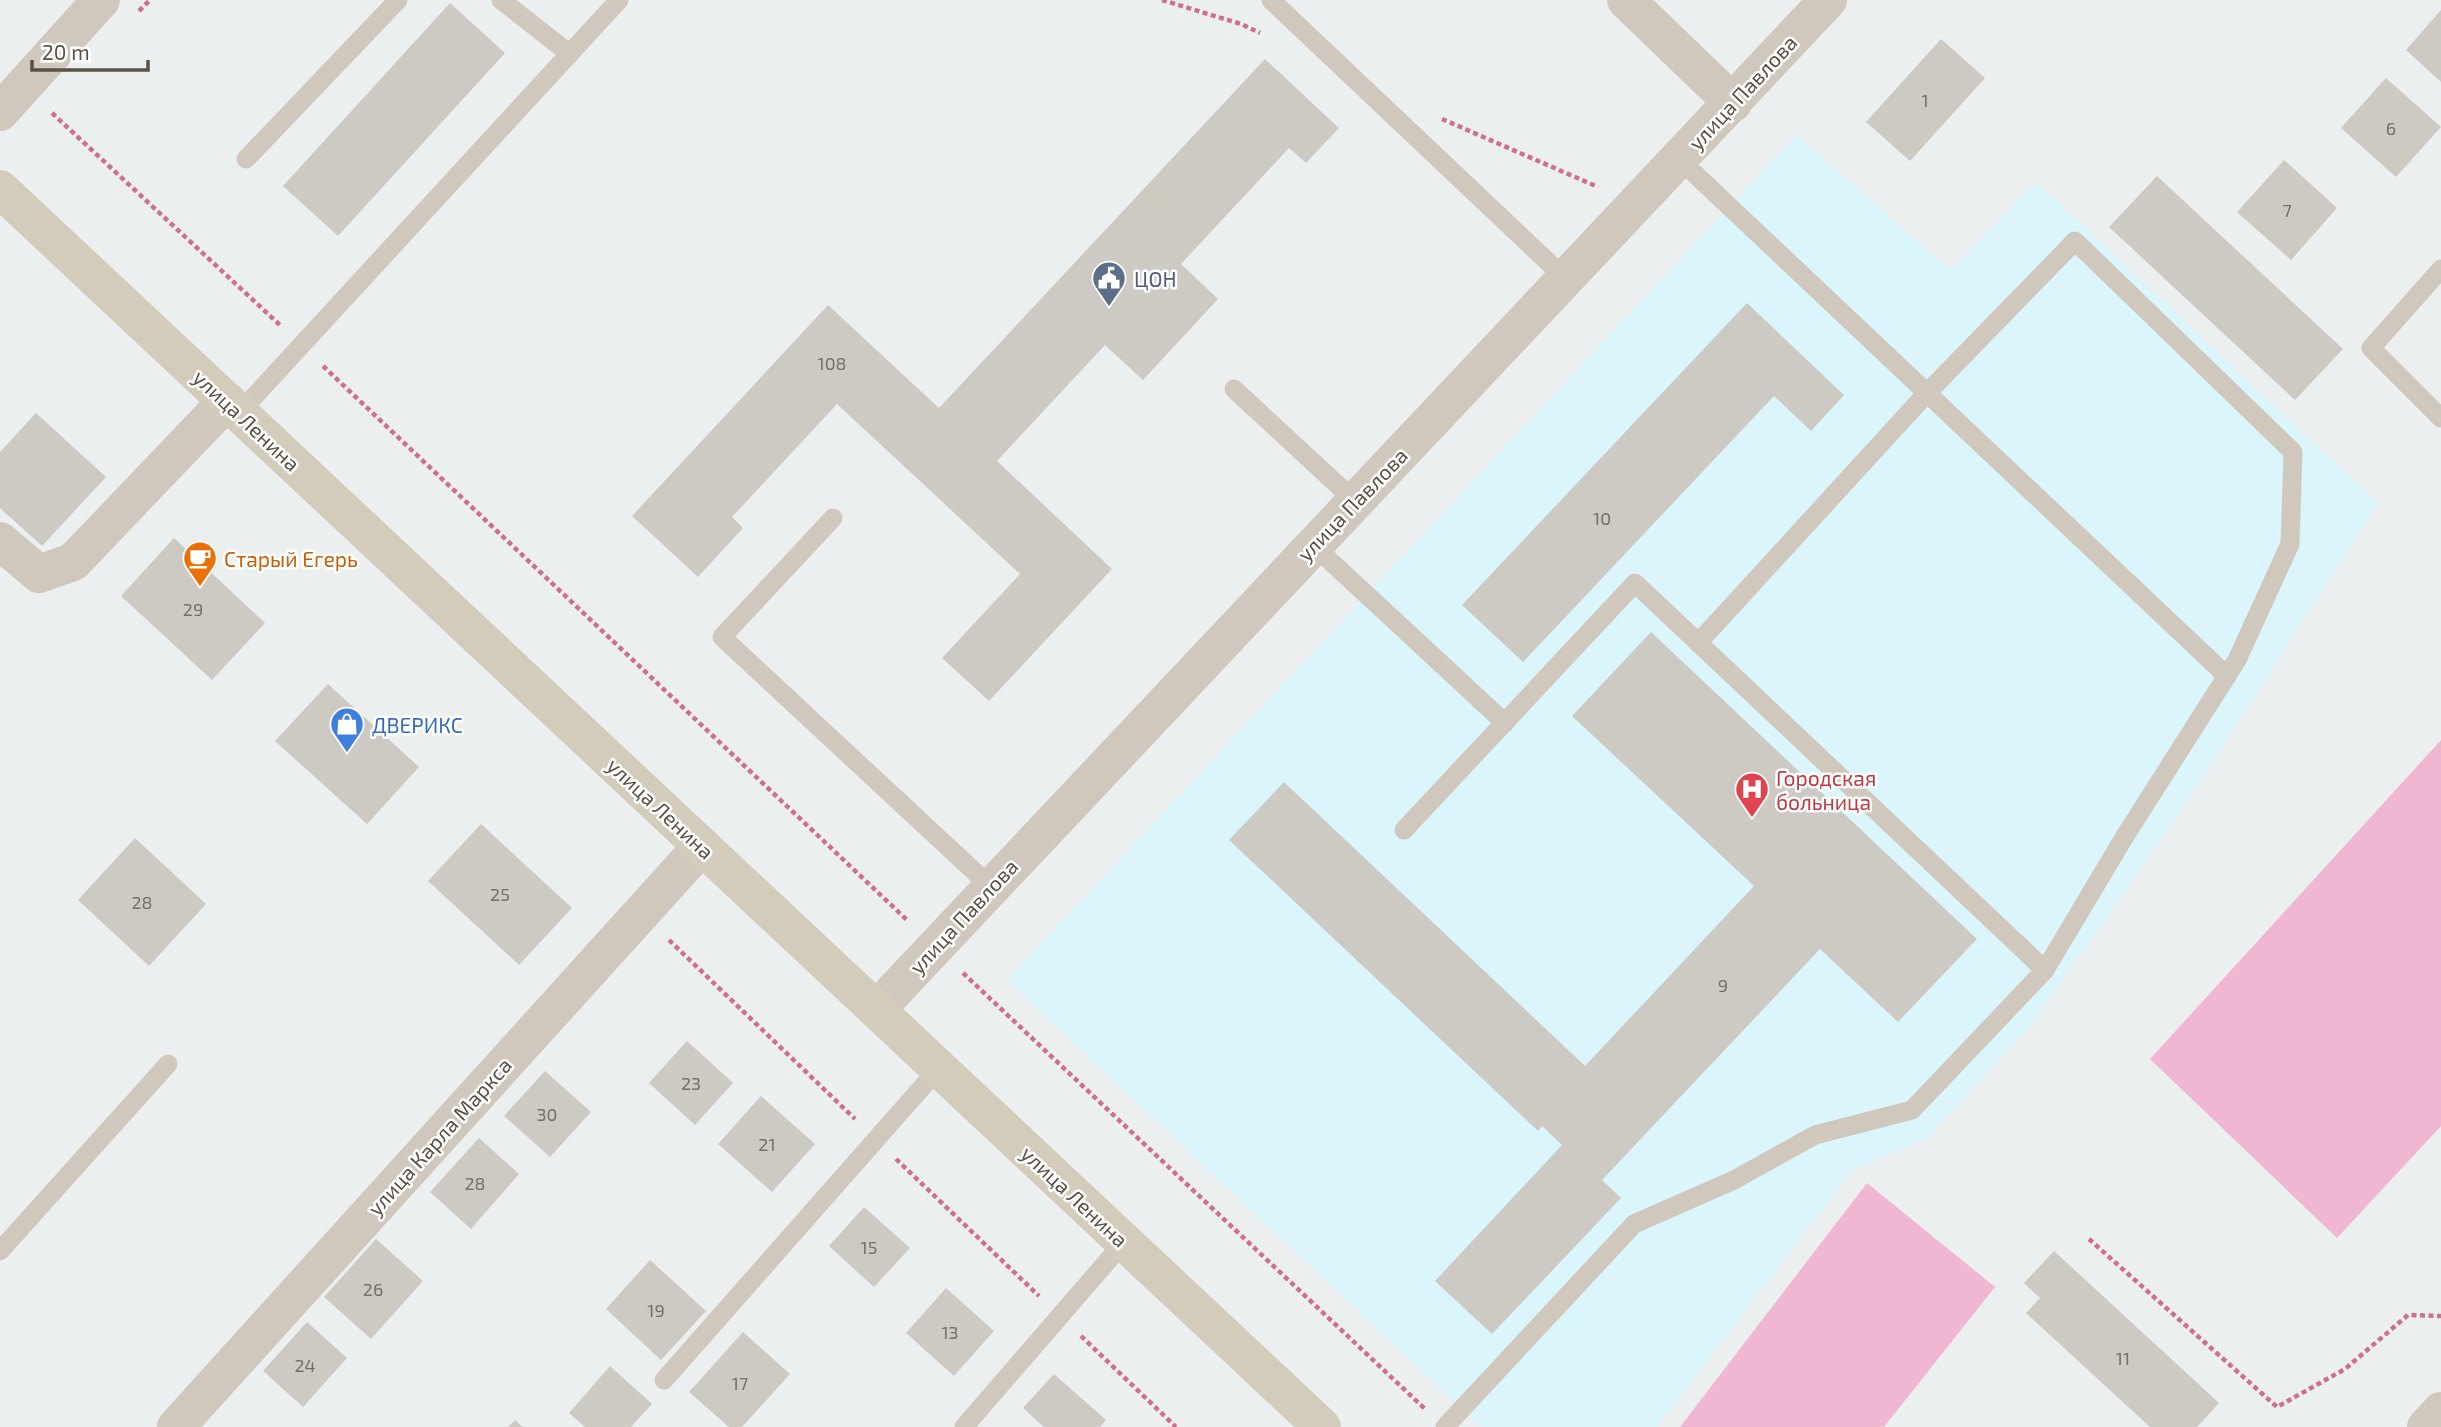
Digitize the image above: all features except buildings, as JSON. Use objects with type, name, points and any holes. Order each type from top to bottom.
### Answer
[{"type":"street","points":[[12,99],[102,0]]},
{"type":"street","points":[[1626,0],[1733,103]]},
{"type":"street","name":"улица Павлова","points":[[877,1009],[990,886],[1828,0]]},
{"type":"street","name":"улица Ленина","points":[[0,189],[1322,1427]]},
{"type":"street","points":[[0,541],[39,574],[73,562],[233,407]]},
{"type":"street","name":"улица Карла Маркса","points":[[176,1427],[702,846]]},
{"type":"street","points":[[2426,1427],[2441,1411]]},
{"type":"lane","points":[[246,159],[398,0]]},
{"type":"lane","points":[[501,0],[570,54]]},
{"type":"lane","points":[[233,407],[301,345],[619,0]]},
{"type":"lane","points":[[1271,0],[1565,278]]},
{"type":"lane","points":[[1679,159],[2227,677]]},
{"type":"lane","points":[[1445,1427],[1634,1224],[1734,1180],[1815,1135],[1912,1110],[2045,970],[2125,836],[2227,677],[2290,544],[2292,452],[2075,241],[1927,393],[1698,643]]},
{"type":"lane","points":[[2441,269],[2371,348],[2441,418]]},
{"type":"lane","points":[[1234,389],[1355,501]]},
{"type":"lane","points":[[832,519],[722,637],[990,886]]},
{"type":"lane","points":[[1313,545],[1505,723]]},
{"type":"lane","points":[[1404,830],[1635,583],[2045,970]]},
{"type":"lane","points":[[0,1251],[168,1064]]},
{"type":"lane","points":[[664,1380],[939,1068]]},
{"type":"lane","points":[[964,1427],[1124,1242]]},
{"type":"path","points":[[12,99],[301,345],[1421,1406]]},
{"type":"path","points":[[641,914],[1176,1427]]},
{"type":"path","points":[[2090,1239],[2277,1408],[2345,1369],[2408,1315],[2441,1316]]},
{"type":"shaded area","points":[[1796,135],[1950,270],[2036,182],[2378,503],[2192,794],[2036,1019],[1927,1138],[1852,1170],[1657,1427],[1481,1427],[1007,980]]},
{"type":"shaded area","points":[[2441,740],[2441,1126],[2337,1238],[2150,1059]]},
{"type":"shaded area","points":[[1867,1183],[1995,1287],[1884,1427],[1680,1427]]},
{"type":"place","name":"ЦОН","points":[[1109,308]]},
{"type":"place","name":"Старый Егерь","points":[[200,588]]},
{"type":"place","name":"ДВЕРИКС","points":[[347,754]]},
{"type":"place","name":"Городская больница","points":[[1752,819]]}]
